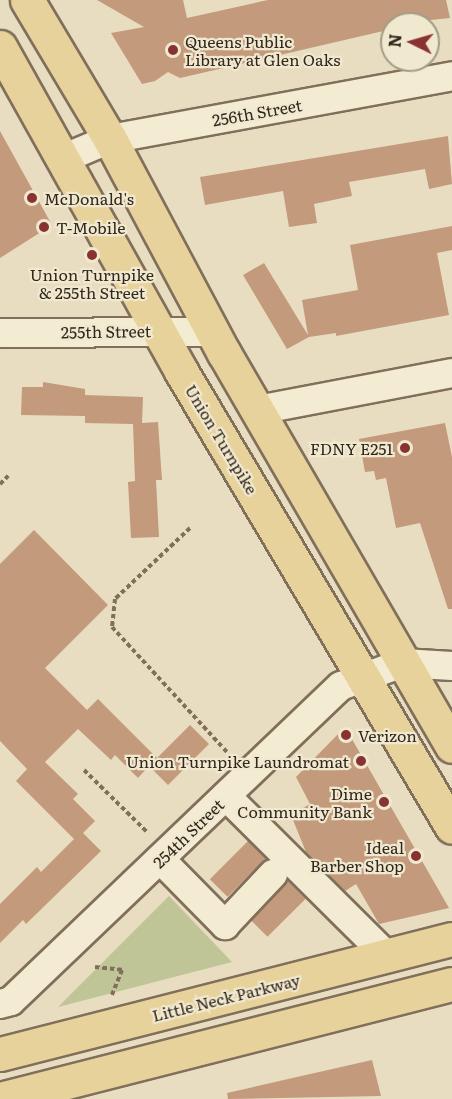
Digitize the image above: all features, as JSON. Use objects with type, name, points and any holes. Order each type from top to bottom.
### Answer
[{"type":"main road","points":[[27,0],[111,139],[212,332],[452,746]]},
{"type":"main road","name":"Union Turnpike","points":[[0,47],[65,158],[159,331],[452,827]]},
{"type":"main road","name":"Little Neck Parkway","points":[[0,1054],[452,939]]},
{"type":"main road","points":[[0,1099],[452,984]]},
{"type":"street","name":"256th Street","points":[[65,158],[111,139],[452,76]]},
{"type":"street","name":"255th Street","points":[[0,333],[212,332]]},
{"type":"street","points":[[258,410],[452,373]]},
{"type":"street","name":"254th Street","points":[[0,1004],[11,1002],[341,686],[403,663],[452,666]]},
{"type":"street","points":[[226,796],[387,956]]},
{"type":"street","points":[[160,859],[225,925],[273,874]]},
{"type":"path","points":[[0,484],[10,474]]},
{"type":"path","points":[[190,528],[115,599],[112,627],[228,753]]},
{"type":"path","points":[[84,770],[148,833]]},
{"type":"path","points":[[95,967],[122,970],[112,996]]},
{"type":"green space","points":[[169,896],[232,962],[58,1007]]},
{"type":"building","points":[[97,0],[183,0],[187,18],[268,0],[446,0],[450,18],[440,19],[440,12],[380,12],[380,32],[180,78],[168,72],[155,81],[142,84],[111,33],[144,27]]},
{"type":"building","points":[[0,131],[52,225],[0,258]]},
{"type":"building","points":[[448,136],[452,184],[429,189],[425,169],[349,182],[352,196],[314,204],[317,223],[289,227],[283,191],[205,205],[200,177]]},
{"type":"building","points":[[452,226],[452,250],[437,253],[449,315],[336,336],[336,333],[309,337],[287,349],[243,275],[264,263],[308,335],[302,300],[358,290],[350,245]]},
{"type":"building","points":[[43,382],[85,389],[85,395],[143,397],[142,423],[158,422],[162,480],[156,480],[159,537],[131,538],[128,482],[135,481],[133,424],[85,423],[85,416],[21,415],[22,387],[43,387]]},
{"type":"building","points":[[445,423],[452,457],[452,609],[448,609],[420,523],[396,528],[386,478],[376,480],[374,471],[365,472],[359,439]]},
{"type":"building","points":[[34,530],[108,605],[45,668],[87,710],[98,699],[157,758],[190,725],[209,744],[168,785],[149,766],[138,778],[115,755],[111,760],[78,729],[45,762],[78,794],[73,799],[95,821],[83,833],[101,851],[26,924],[23,920],[0,943],[0,904],[37,867],[41,872],[74,839],[16,781],[27,769],[0,741],[0,564]]},
{"type":"building","points":[[345,727],[449,908],[379,924],[356,884],[345,891],[306,852],[291,815],[310,804],[296,777]]},
{"type":"building","points":[[248,841],[266,859],[227,897],[210,879]]},
{"type":"building","points":[[288,881],[306,899],[267,937],[250,919]]},
{"type":"building","points":[[372,1060],[381,1096],[228,1099],[227,1093]]},
{"type":"place","name":"Queens Public Library at Glen Oaks","points":[[173,50]]},
{"type":"place","name":"McDonald's","points":[[32,198]]},
{"type":"place","name":"T-Mobile","points":[[44,227]]},
{"type":"place","name":"Union Turnpike & 255th Street","points":[[92,255]]},
{"type":"place","name":"FDNY E251","points":[[405,448]]},
{"type":"place","name":"Verizon","points":[[346,735]]},
{"type":"place","name":"Union Turnpike Laundromat","points":[[361,761]]},
{"type":"place","name":"Dime Community Bank","points":[[384,802]]},
{"type":"place","name":"Ideal Barber Shop","points":[[416,856]]}]
